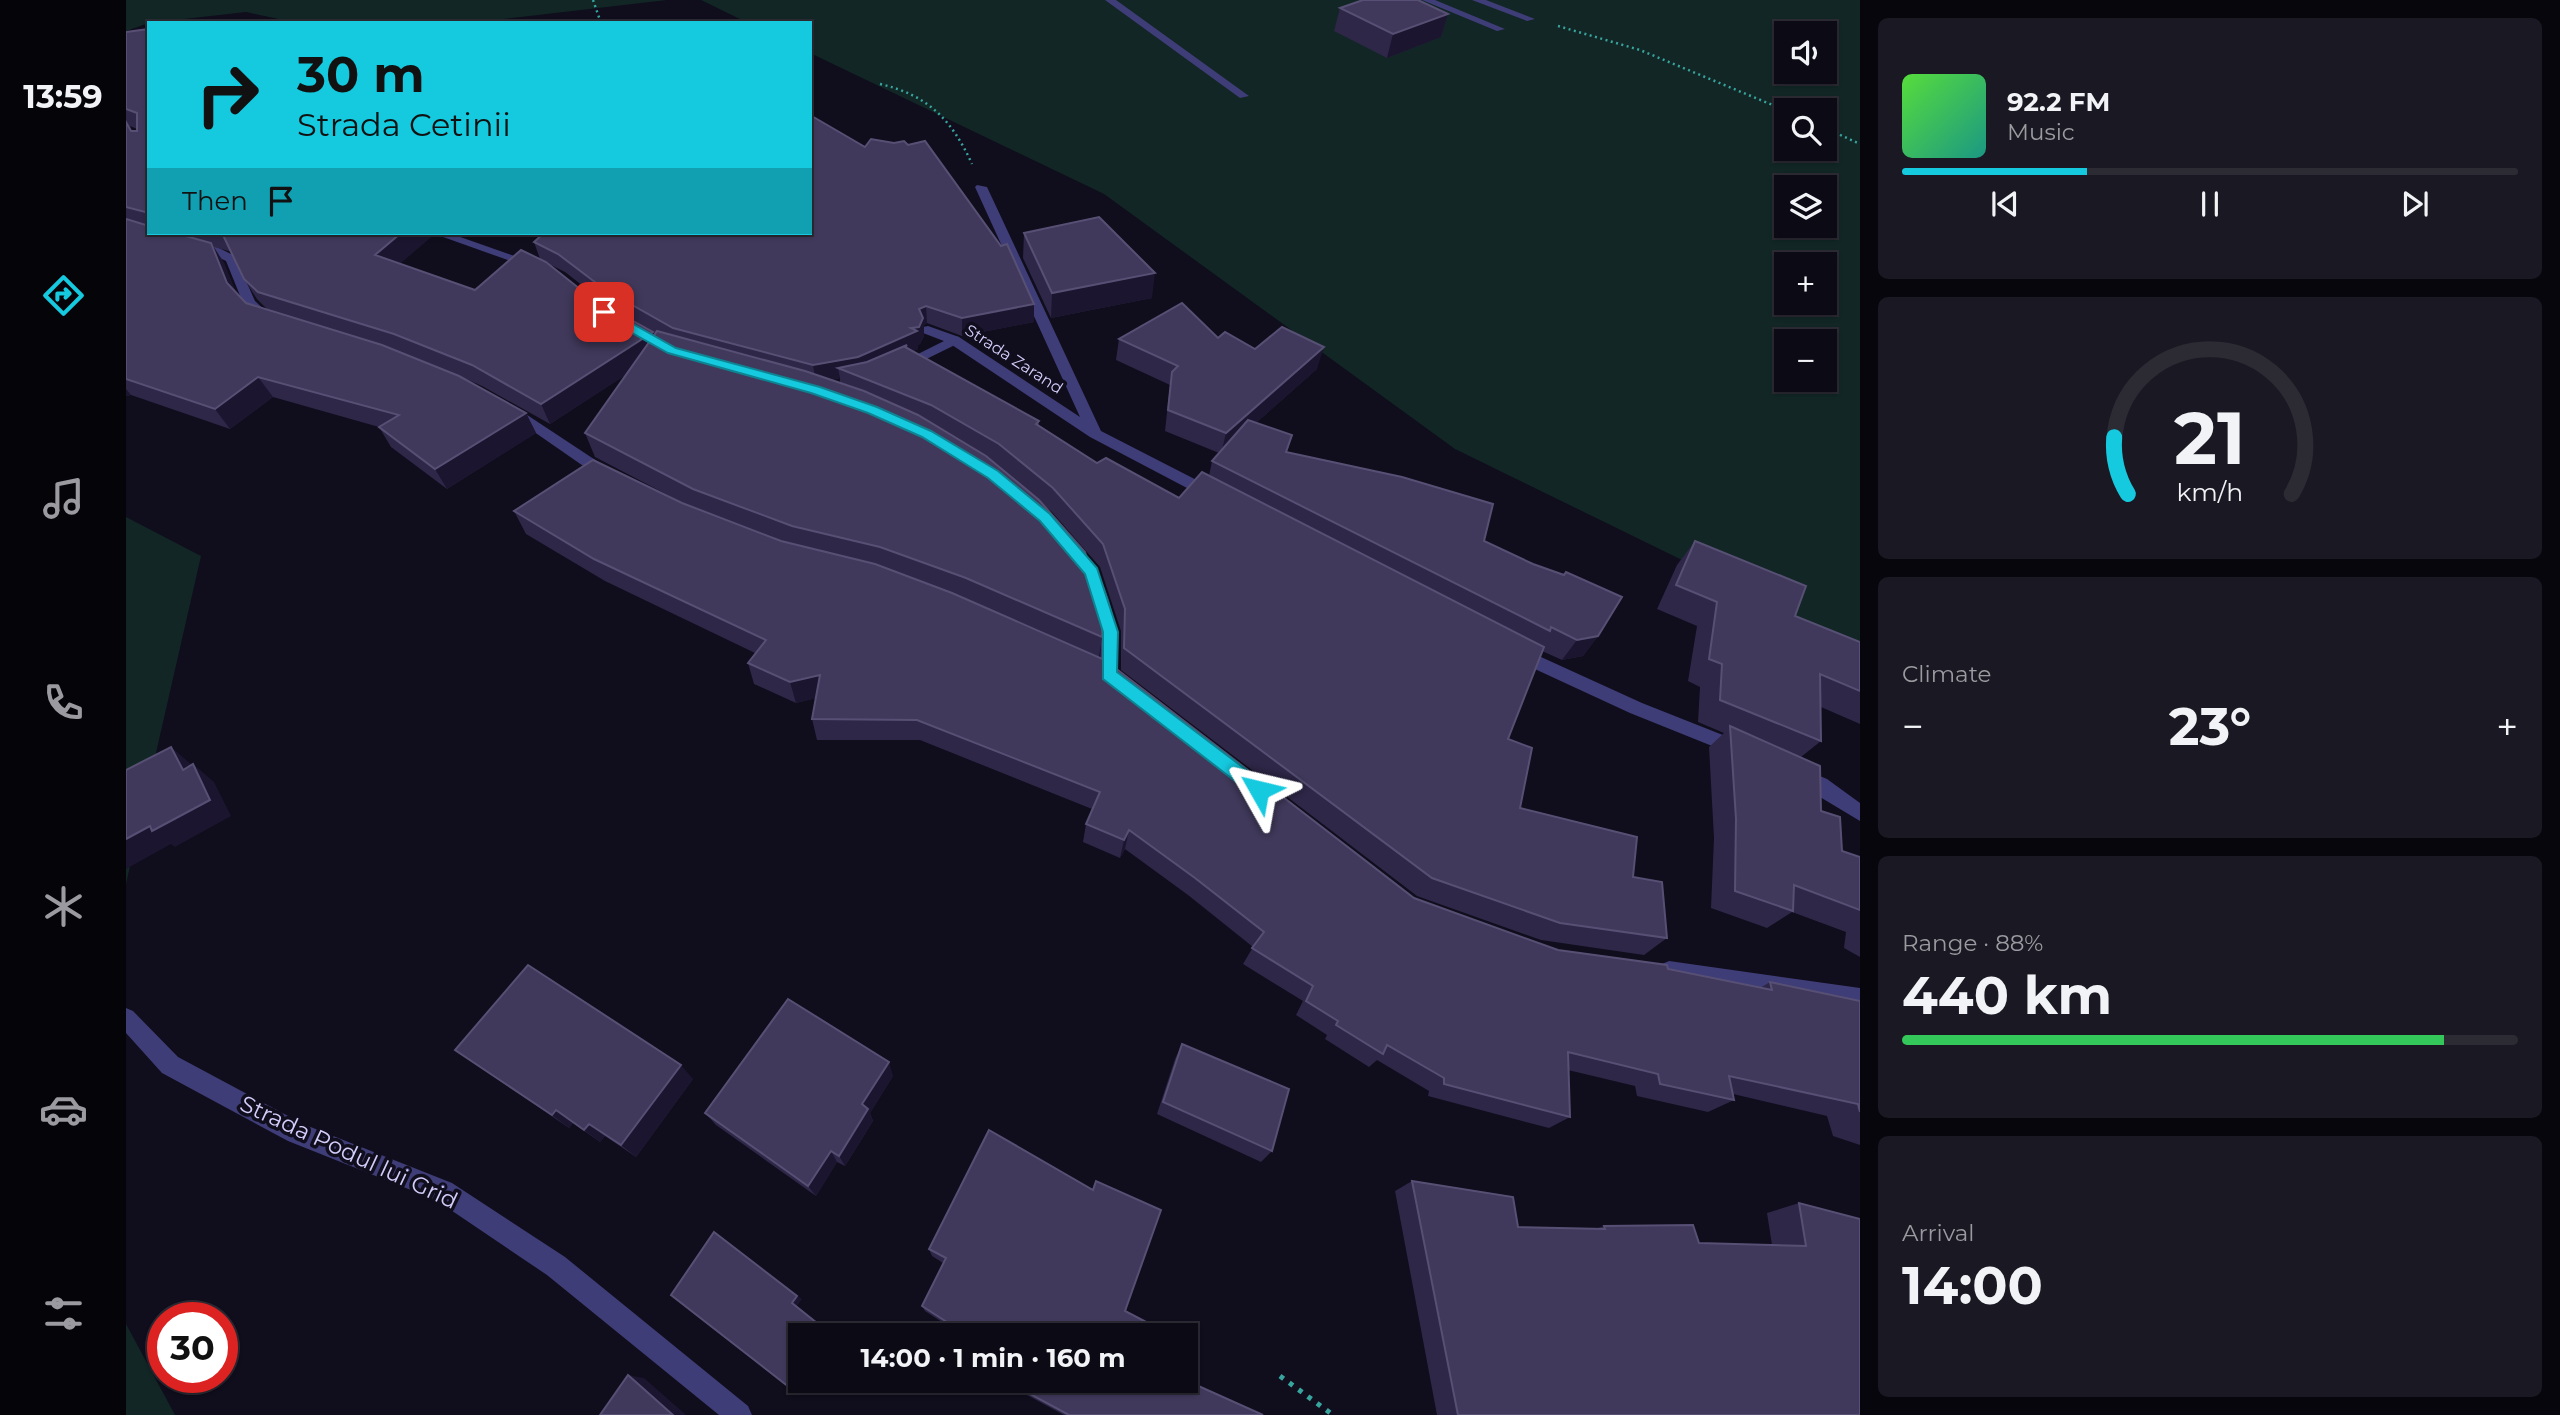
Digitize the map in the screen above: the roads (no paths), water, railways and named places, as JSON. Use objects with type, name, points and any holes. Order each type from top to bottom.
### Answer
[{"type":"street","points":[[1110,0],[1244,96]]},
{"type":"street","points":[[1427,0],[1500,29]]},
{"type":"street","points":[[1477,0],[1530,19]]},
{"type":"street","points":[[981,187],[1095,434]]},
{"type":"street","points":[[444,235],[548,272]]},
{"type":"street","points":[[176,243],[211,249],[231,259],[250,303],[265,318],[283,325]]},
{"type":"street","name":"Strada Zarand","points":[[928,330],[954,340],[1095,434],[1229,504]]},
{"type":"street","points":[[883,375],[954,340]]},
{"type":"street","points":[[498,402],[542,428],[602,473],[625,485]]},
{"type":"street","points":[[1069,545],[1092,572],[1111,632],[1108,675]]},
{"type":"street","points":[[1511,650],[1636,708],[1759,756]]},
{"type":"street","points":[[1783,768],[1820,785],[1860,813]]},
{"type":"street","points":[[1647,968],[1860,998]]},
{"type":"street","name":"Strada Podul lui Grid","points":[[126,1018],[170,1065],[296,1133],[444,1191],[556,1266],[676,1360],[739,1415]]}]
